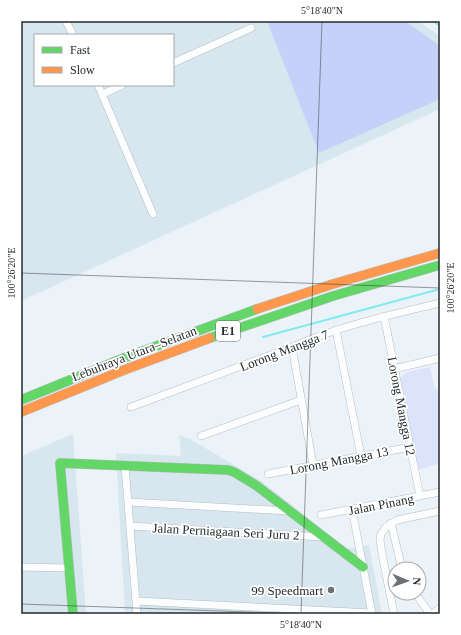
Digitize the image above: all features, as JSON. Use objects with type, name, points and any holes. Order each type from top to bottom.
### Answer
[{"type":"main road","name":"Lebuhraya Utara–Selatan","points":[[21,400],[112,362],[230,318],[293,296],[440,252]]},
{"type":"main road","name":"Lebuhraya Utara–Selatan","points":[[21,412],[229,330],[314,302],[440,264]]},
{"type":"main road","points":[[72,614],[60,463],[228,470],[234,472],[257,486],[363,568]]},
{"type":"street","points":[[66,21],[72,34]]},
{"type":"street","points":[[174,63],[251,28]]},
{"type":"street","points":[[99,86],[154,214]]},
{"type":"street","points":[[103,94],[120,86]]},
{"type":"street","name":"Lorong Mangga 7","points":[[131,407],[336,330],[384,316],[440,303]]},
{"type":"street","name":"Lorong Mangga 12","points":[[384,316],[420,496]]},
{"type":"street","points":[[336,330],[360,456]]},
{"type":"street","points":[[292,347],[313,465]]},
{"type":"street","points":[[394,368],[440,358]]},
{"type":"street","points":[[201,436],[301,400]]},
{"type":"street","name":"Lorong Mangga 13","points":[[268,474],[410,447]]},
{"type":"street","points":[[125,466],[137,614]]},
{"type":"street","name":"Jalan Pinang","points":[[321,515],[440,492]]},
{"type":"street","name":"Jalan Perniagaan Seri Juru 2","points":[[128,502],[290,511]]},
{"type":"street","points":[[136,601],[372,613],[352,509]]},
{"type":"street","name":"Jalan Pinang","points":[[394,614],[380,540],[384,529],[391,523],[404,518],[440,511]]},
{"type":"street","points":[[391,523],[400,561]]},
{"type":"street","name":"Jalan Perniagaan Seri Juru 2","points":[[130,526],[323,537]]},
{"type":"street","points":[[343,552],[349,552],[359,547]]},
{"type":"street","points":[[21,567],[69,568]]},
{"type":"street","points":[[421,601],[432,614],[440,608]]},
{"type":"shaded area","points":[[21,21],[418,21],[440,36],[440,109],[21,301]]},
{"type":"shaded area","points":[[267,21],[405,21],[440,46],[440,99],[319,153]]},
{"type":"shaded area","points":[[430,367],[435,389],[440,389],[440,463],[418,470],[400,379],[406,372]]},
{"type":"shaded area","points":[[73,434],[86,614],[21,614],[21,456]]},
{"type":"shaded area","points":[[179,435],[190,439],[261,481],[348,549],[369,545],[382,614],[125,614],[116,453],[181,456]]},
{"type":"waterway","points":[[433,21],[440,26]]},
{"type":"waterway","points":[[263,337],[440,289]]},
{"type":"traffic: fast","points":[[210,338],[333,296],[440,265]]},
{"type":"traffic: fast","points":[[21,400],[124,358],[257,309]]},
{"type":"traffic: fast","points":[[73,614],[60,463],[228,470],[234,472],[257,486],[363,567]]},
{"type":"traffic: slow","points":[[257,309],[333,284],[440,253]]},
{"type":"traffic: slow","points":[[21,412],[124,370],[210,338]]},
{"type":"place","name":"99 Speedmart","points":[[331,590]]}]
